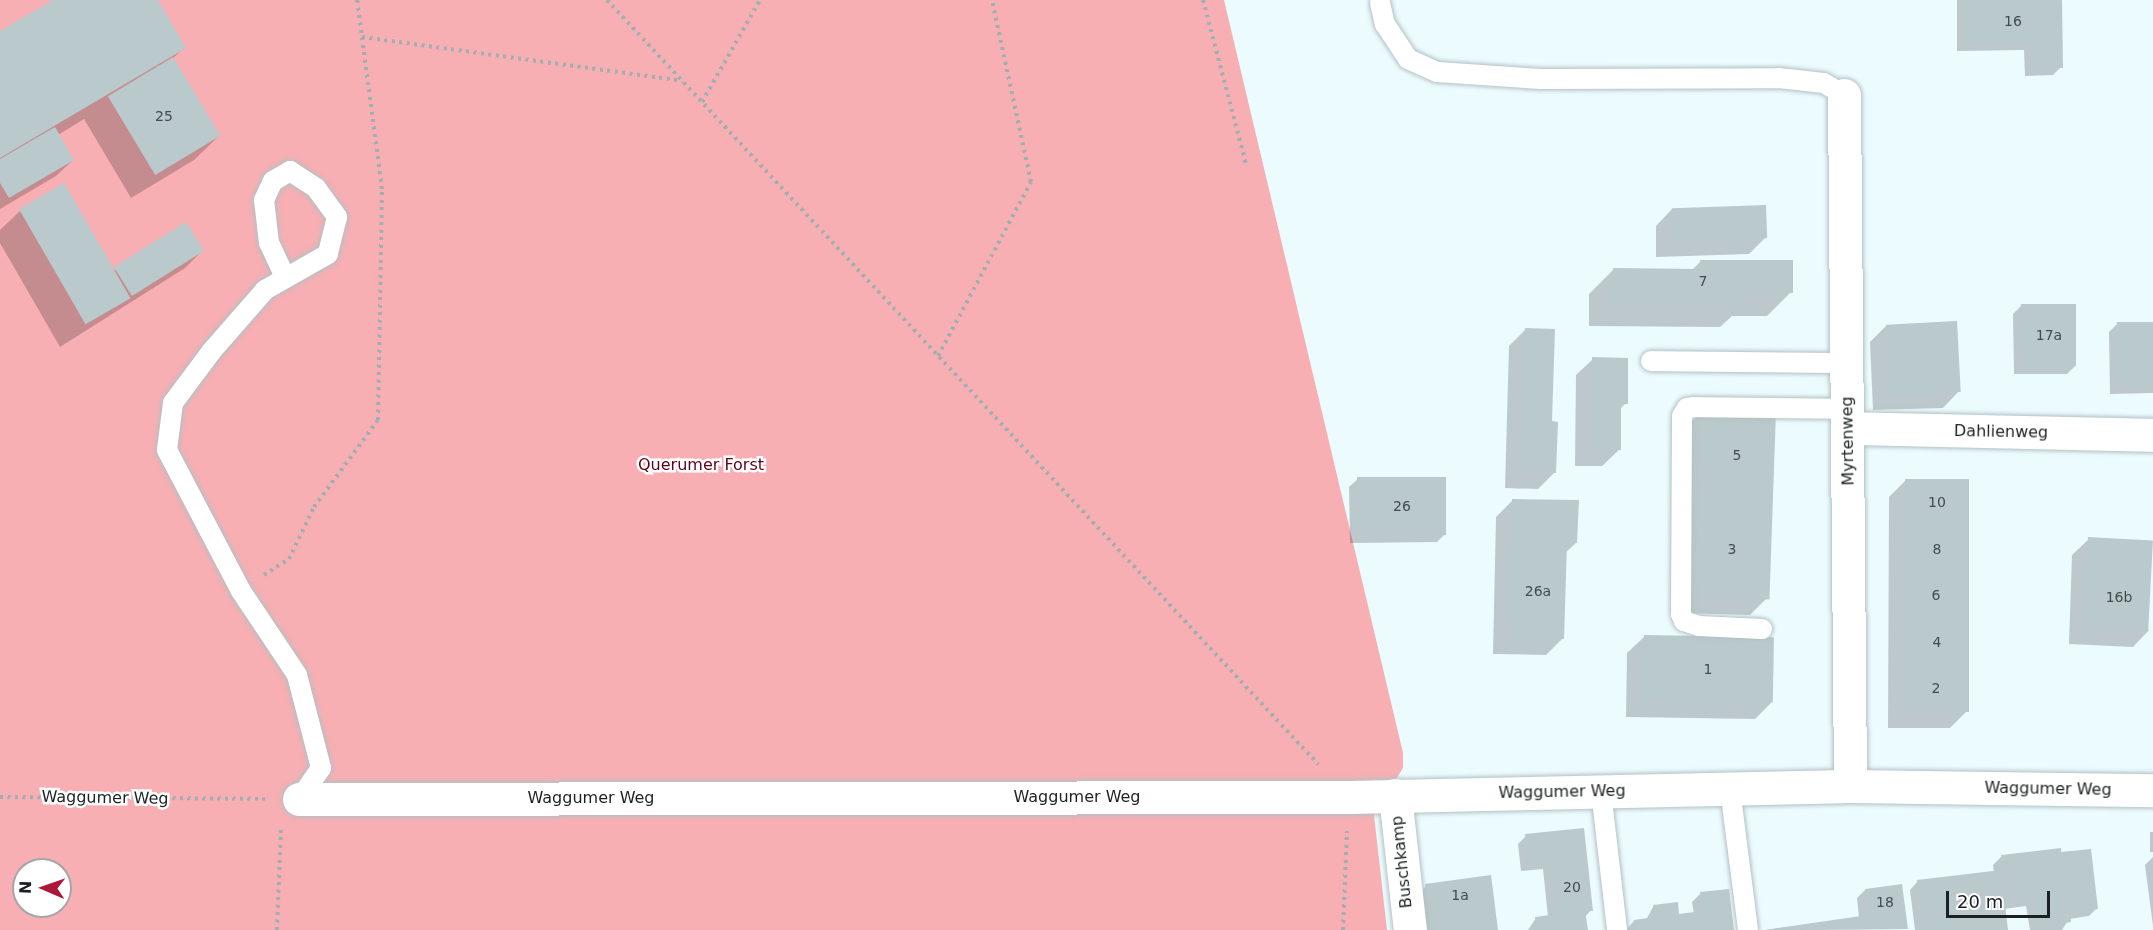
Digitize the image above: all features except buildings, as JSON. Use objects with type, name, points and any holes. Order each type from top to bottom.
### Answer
[{"type":"street","name":"Myrtenweg","points":[[1844,95],[1849,418],[1850,786]]},
{"type":"street","name":"Dahlienweg","points":[[1849,418],[2153,435]]},
{"type":"street","name":"Waggumer Weg","points":[[299,799],[1349,797],[1850,786],[2153,790]]},
{"type":"street","name":"Buschkamp","points":[[1395,795],[1410,930]]},
{"type":"lane","points":[[1380,3],[1385,24],[1408,59],[1437,72],[1541,80],[1779,78],[1824,83],[1844,95]]},
{"type":"lane","points":[[285,277],[269,243],[264,200],[273,181],[290,171],[316,188],[337,217],[328,254],[265,290],[211,352],[173,403],[167,450],[241,591],[297,675],[321,768],[299,799]]},
{"type":"lane","points":[[1651,361],[1847,363]]},
{"type":"lane","points":[[1762,629],[1699,626],[1684,621],[1681,614],[1682,416],[1687,408],[1695,407],[1849,418]]},
{"type":"lane","points":[[1730,789],[1748,930]]},
{"type":"lane","points":[[1601,791],[1617,930]]},
{"type":"path","points":[[241,591],[289,559],[314,507],[378,420],[382,189],[357,0]]},
{"type":"path","points":[[607,0],[1349,797],[1343,930]]},
{"type":"path","points":[[702,102],[760,0]]},
{"type":"path","points":[[938,356],[1031,182],[992,0]]},
{"type":"path","points":[[1203,0],[1246,164]]},
{"type":"path","points":[[362,37],[682,81]]},
{"type":"path","name":"Waggumer Weg","points":[[0,797],[299,799]]},
{"type":"path","points":[[278,930],[282,811],[299,799]]},
{"type":"green space","name":"Querumer Forst","points":[[0,0],[1224,0],[1403,753],[1403,768],[1374,815],[1387,930],[0,930]]}]
